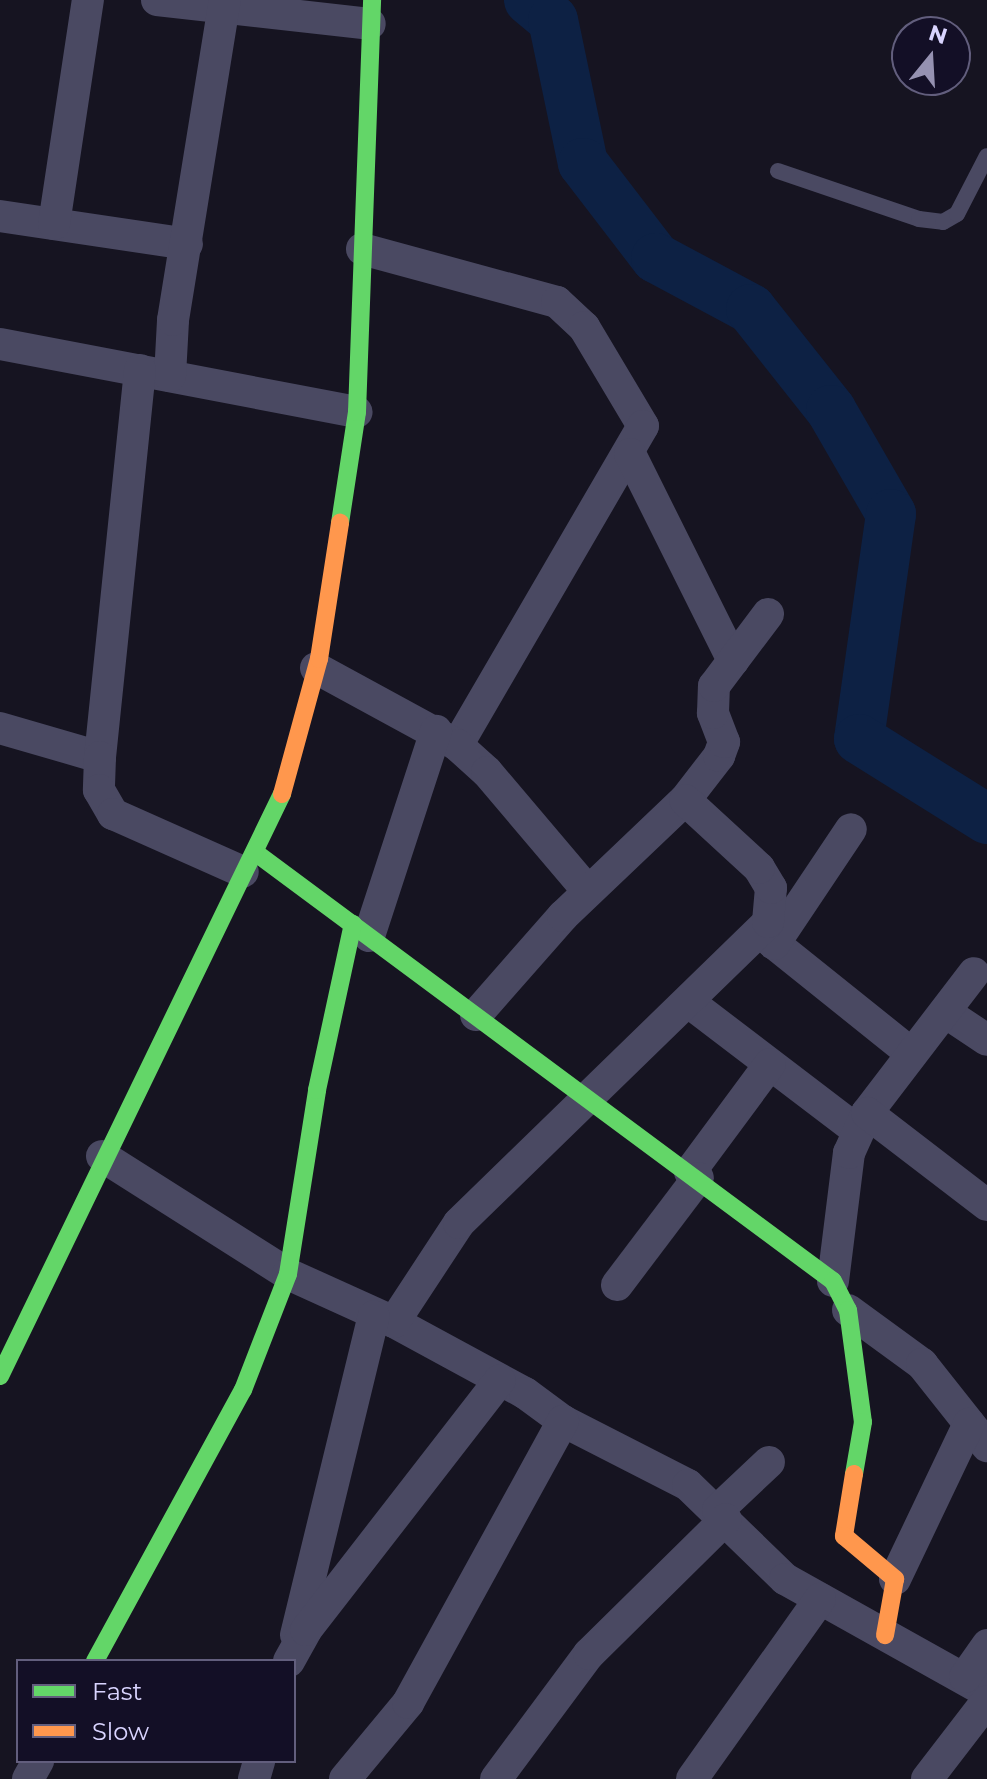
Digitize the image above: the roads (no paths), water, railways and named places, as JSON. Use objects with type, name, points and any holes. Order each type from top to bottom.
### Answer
[{"type":"street","points":[[54,224],[88,0]]},
{"type":"street","points":[[4,1361],[284,790],[316,668],[357,412],[371,12],[157,0]]},
{"type":"street","points":[[225,4],[173,320],[155,373],[100,757],[99,790],[102,804],[113,814],[249,862],[361,930],[592,1098],[833,1281],[848,1310],[863,1422],[844,1536],[895,1579]]},
{"type":"street","points":[[0,216],[187,244]]},
{"type":"street","points":[[96,1659],[243,1390],[288,1274],[317,1090],[361,930],[446,738],[630,454],[643,426],[638,412],[572,312],[536,295],[362,249]]},
{"type":"street","points":[[0,344],[357,412]]},
{"type":"street","points":[[630,454],[733,661]]},
{"type":"street","points":[[476,1015],[588,891],[685,800],[724,742],[711,697],[768,614]]},
{"type":"street","points":[[316,668],[446,738],[487,772],[588,891]]},
{"type":"street","points":[[0,728],[100,757]]},
{"type":"street","points":[[685,800],[759,868],[771,888],[773,905],[767,938]]},
{"type":"street","points":[[290,1658],[384,1319],[459,1223],[525,1155],[592,1098],[690,1003],[767,938],[851,829]]},
{"type":"street","points":[[767,938],[912,1054]]},
{"type":"street","points":[[833,1281],[849,1153],[863,1122],[974,973]]},
{"type":"street","points":[[690,1003],[770,1064],[987,1205]]},
{"type":"street","points":[[945,1012],[987,1040]]},
{"type":"street","points":[[617,1285],[770,1064]]},
{"type":"street","points":[[102,1156],[288,1274],[384,1319],[500,1380],[563,1421],[676,1478],[722,1514],[785,1579],[976,1685],[987,1645]]},
{"type":"street","points":[[848,1310],[922,1364],[978,1435],[895,1579],[885,1635]]},
{"type":"street","points":[[290,1658],[500,1380]]},
{"type":"street","points":[[345,1779],[408,1703],[563,1421]]},
{"type":"street","points":[[496,1779],[589,1654],[769,1462]]},
{"type":"street","points":[[692,1779],[820,1599]]},
{"type":"street","points":[[927,1779],[987,1701]]},
{"type":"lane","points":[[778,171],[919,219],[943,222],[957,214],[987,156]]},
{"type":"waterway","points":[[529,0],[553,20],[583,163],[656,258],[751,309],[831,410],[891,514],[859,739],[987,819]]}]
